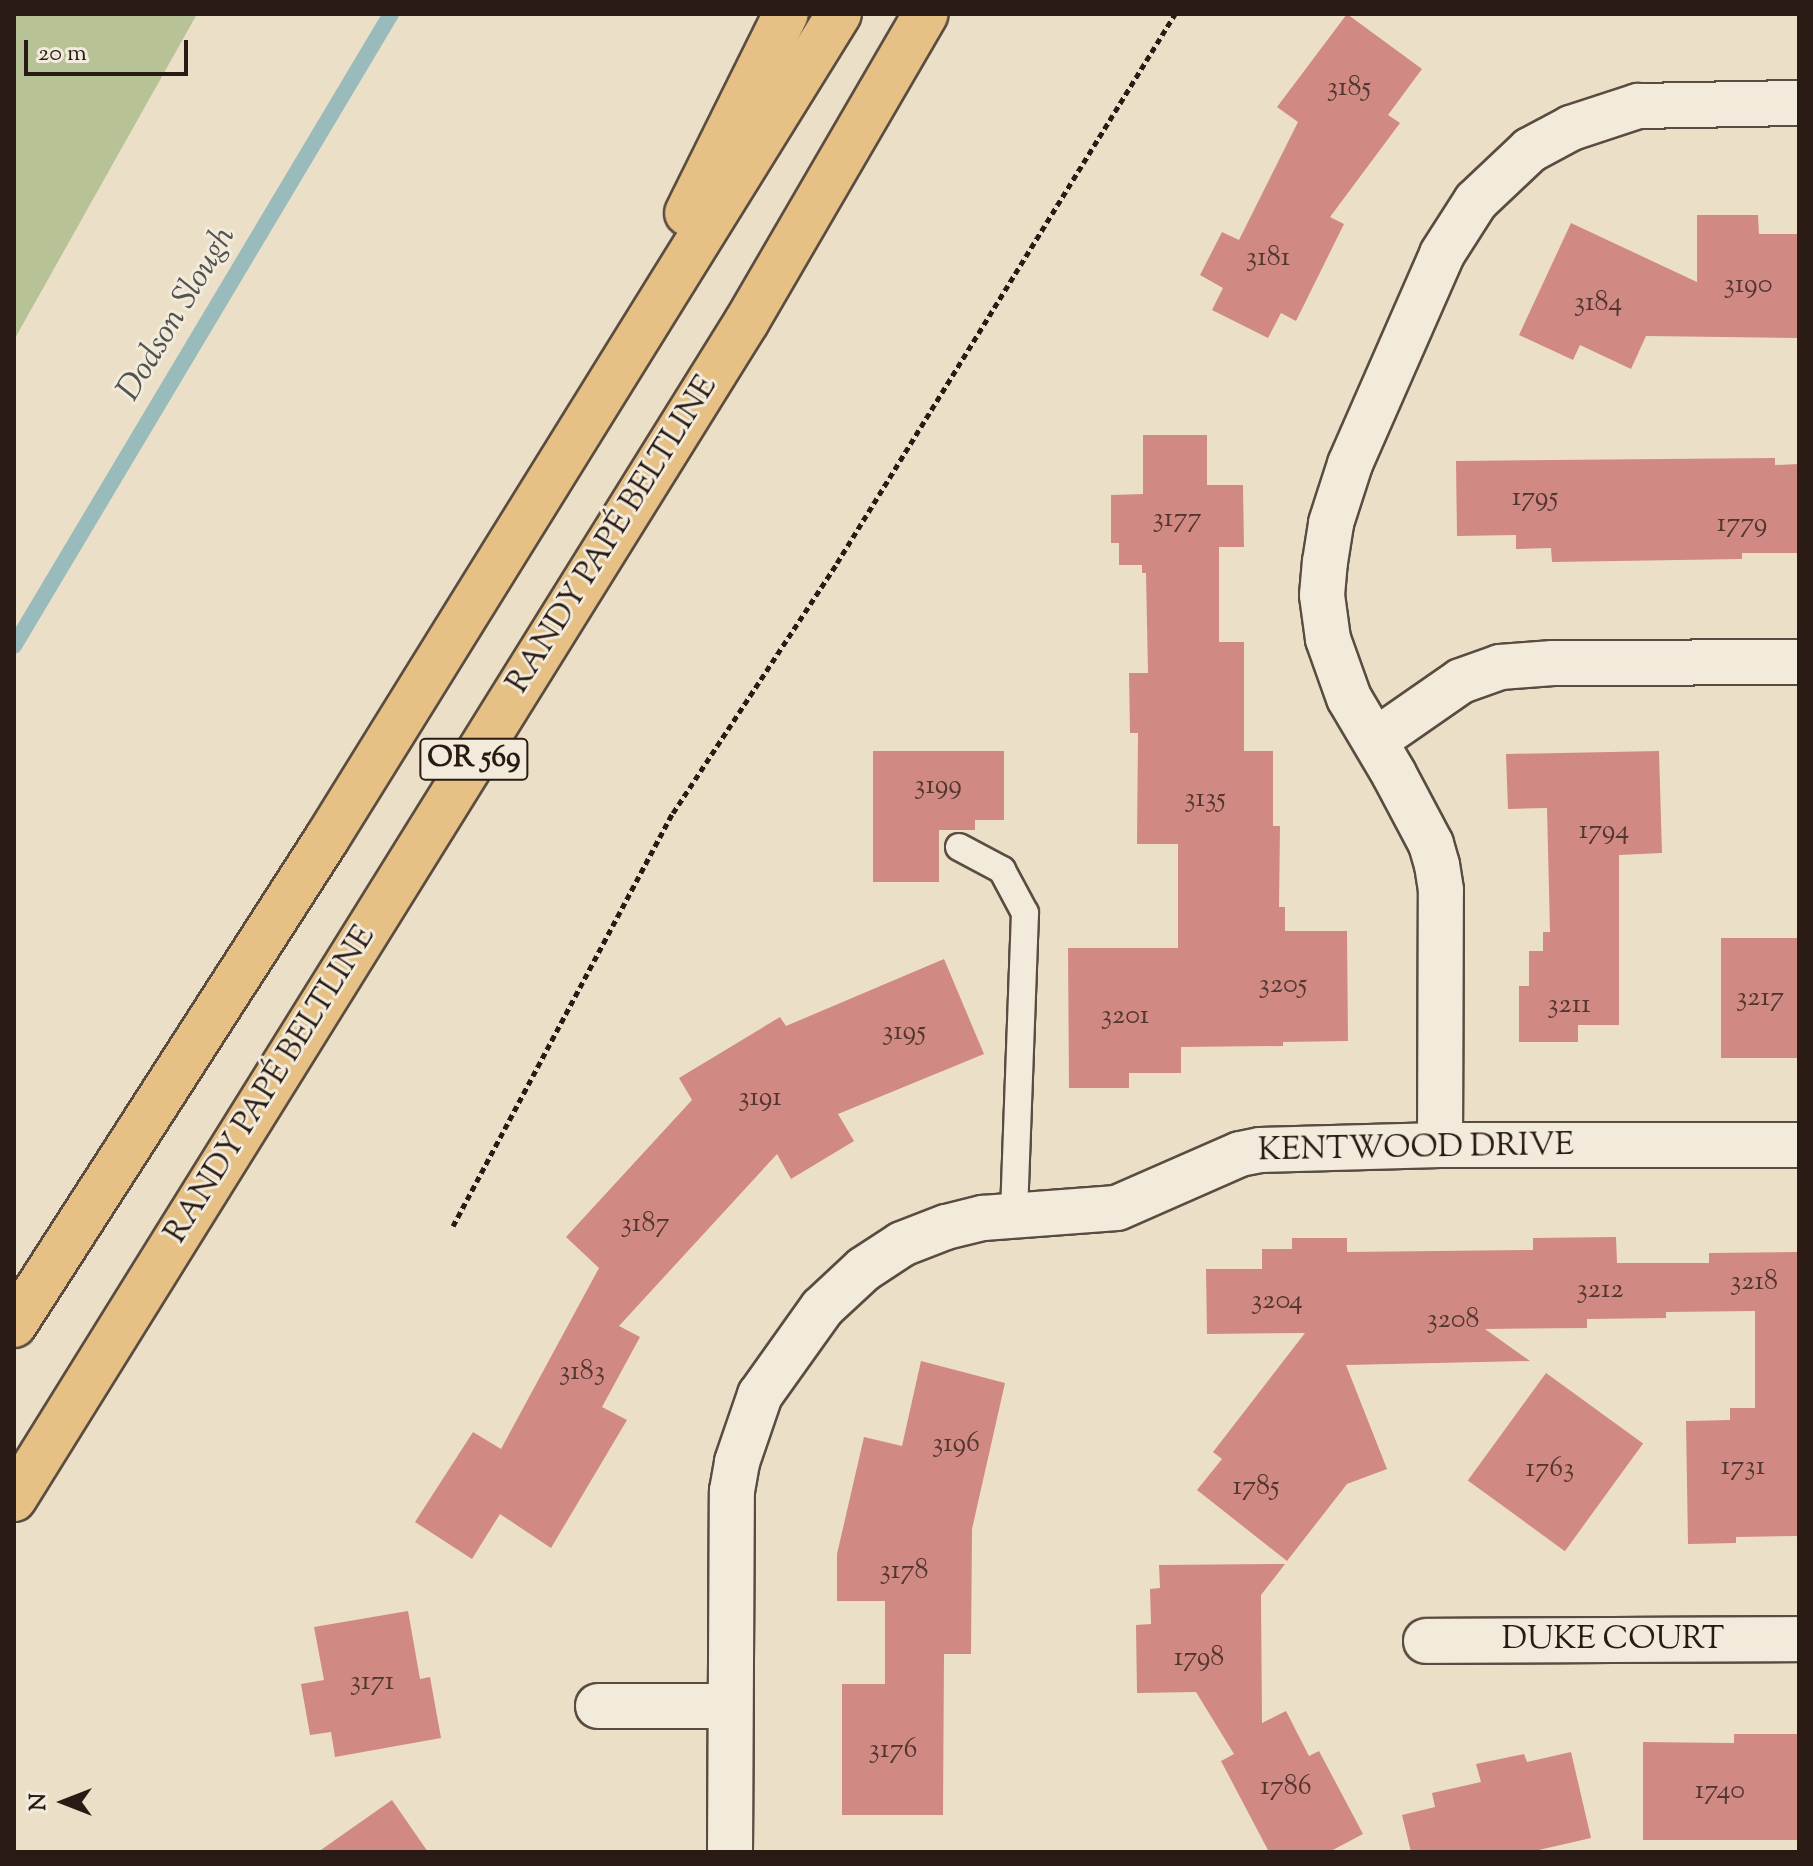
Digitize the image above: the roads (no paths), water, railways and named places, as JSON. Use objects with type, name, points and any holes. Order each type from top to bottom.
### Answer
[{"type":"highway","points":[[567,456],[786,14]]},
{"type":"highway","name":"OR 569","points":[[14,1325],[326,840],[839,14]]},
{"type":"highway","name":"RANDY PAPÉ BELTLINE","points":[[14,1499],[747,321],[926,14]]},
{"type":"street","points":[[1440,1145],[1441,890],[1437,865],[1431,844],[1376,740],[1349,698],[1328,639],[1322,595],[1331,523],[1356,449],[1380,390],[1457,227],[1476,201],[1530,150],[1607,113],[1672,103],[1799,103]]},
{"type":"street","points":[[1376,740],[1461,681],[1500,667],[1553,663],[1799,662]]},
{"type":"street","name":"KENTWOOD DRIVE","points":[[730,1852],[732,1491],[740,1451],[760,1395],[822,1308],[864,1269],[902,1244],[946,1227],[1014,1214],[1117,1208],[1240,1154],[1260,1150],[1440,1145],[1799,1145]]},
{"type":"street","name":"DUKE COURT","points":[[1426,1641],[1799,1639]]},
{"type":"street","points":[[598,1706],[729,1706]]},
{"type":"lane","points":[[959,847],[1002,870],[1025,913],[1014,1214]]},
{"type":"waterway","name":"Dodson Slough","points":[[14,646],[391,14]]}]
